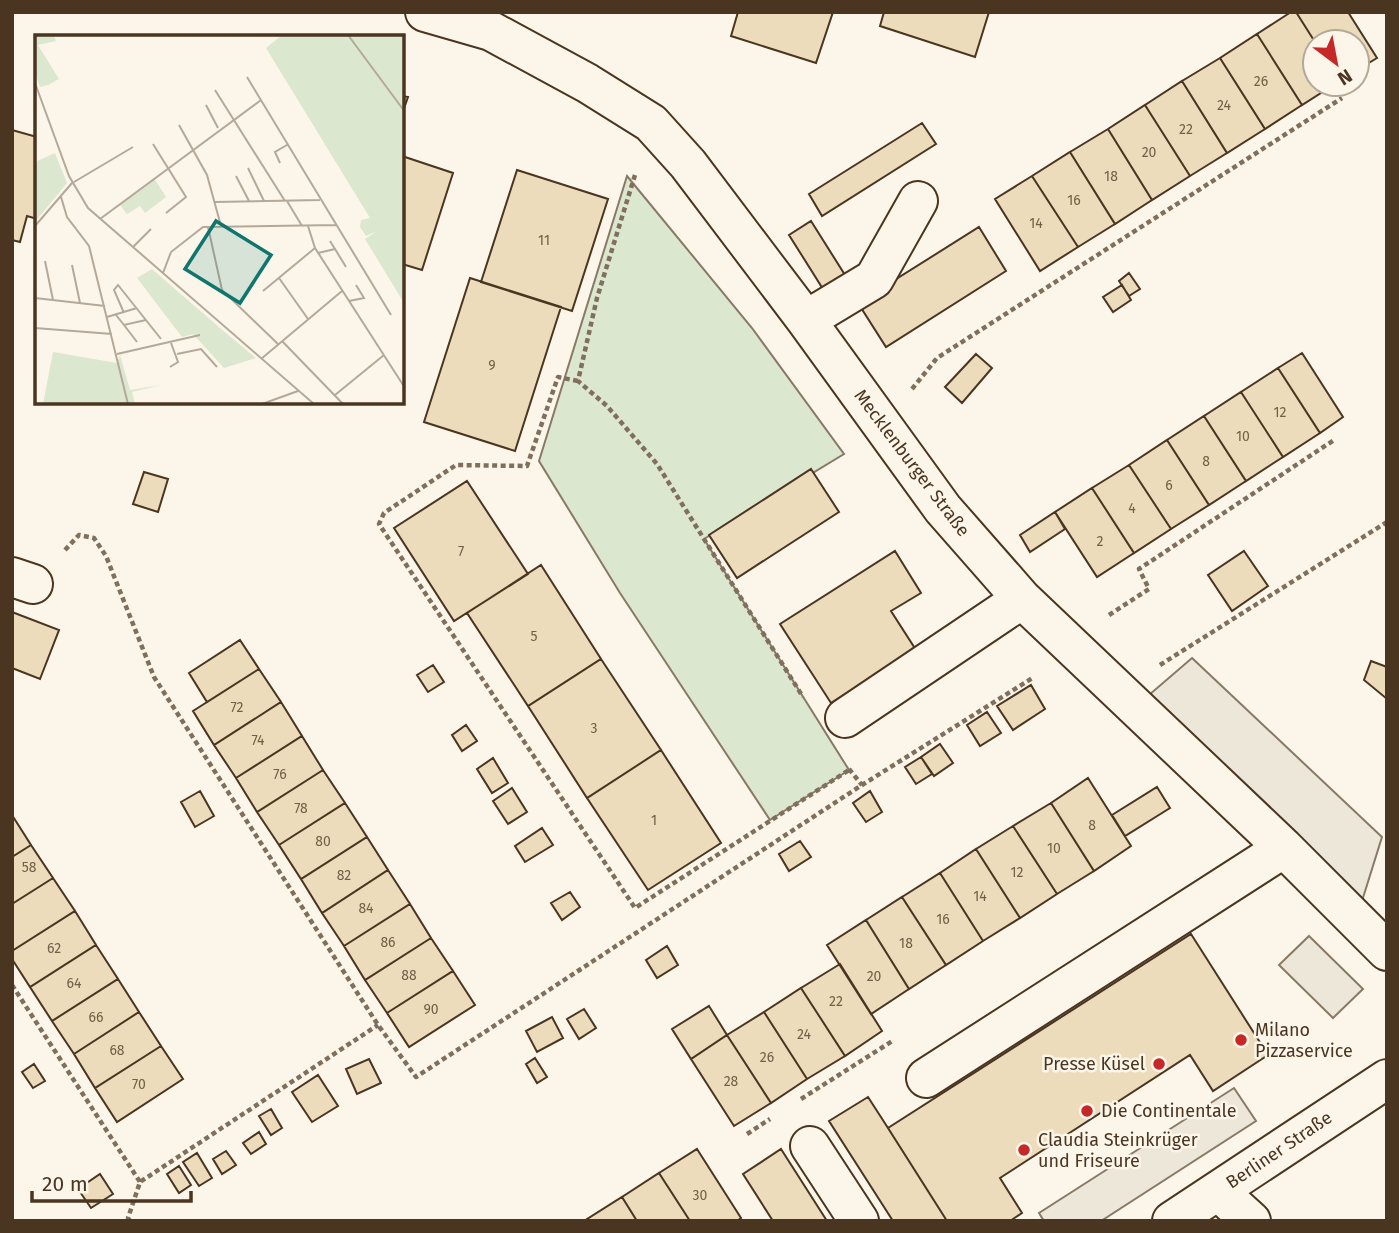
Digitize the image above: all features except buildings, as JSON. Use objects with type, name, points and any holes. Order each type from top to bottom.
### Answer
[{"type":"street","name":"Mecklenburger Straße","points":[[425,12],[491,31],[587,83],[651,122],[688,164],[806,320],[943,509],[1022,599],[1284,848],[1387,951]]},
{"type":"street","points":[[806,320],[874,279],[918,201]]},
{"type":"street","points":[[845,718],[1022,599]]},
{"type":"street","points":[[926,1078],[1284,848]]},
{"type":"street","name":"Berliner Straße","points":[[1172,1221],[1387,1079]]},
{"type":"street","points":[[810,1146],[859,1221]]},
{"type":"street","points":[[1218,1191],[1251,1221]]},
{"type":"path","points":[[884,426],[937,358],[1342,98]]},
{"type":"path","points":[[578,381],[597,298],[651,122]]},
{"type":"path","points":[[806,701],[657,464],[607,406],[578,381],[558,377],[527,466],[456,465],[384,513],[379,524],[635,908],[849,770]]},
{"type":"path","points":[[1106,616],[1149,589],[1139,569],[1334,440]]},
{"type":"path","points":[[1119,691],[1387,522]]},
{"type":"path","points":[[23,580],[79,535],[93,538],[106,556],[154,677],[378,1025],[416,1077],[862,785],[1076,651]]},
{"type":"path","points":[[842,758],[862,785]]},
{"type":"path","points":[[12,985],[140,1182]]},
{"type":"path","points":[[130,1221],[128,1218],[140,1182],[378,1025]]},
{"type":"green space","points":[[627,176],[752,328],[844,454],[704,539],[849,770],[770,820],[620,593],[539,461]]},
{"type":"shaded area","points":[[1192,658],[1382,837],[1362,901],[1149,695]]},
{"type":"shaded area","points":[[1309,936],[1363,989],[1333,1018],[1279,965]]},
{"type":"shaded area","points":[[1234,1088],[1256,1121],[1101,1221],[1044,1221],[1039,1213]]},
{"type":"place","name":"Milano Pizzaservice","points":[[1241,1040]]},
{"type":"place","name":"Presse Küsel","points":[[1159,1064]]},
{"type":"place","name":"Die Continentale","points":[[1087,1111]]},
{"type":"place","name":"Claudia Steinkrüger und Friseure","points":[[1024,1150]]}]
